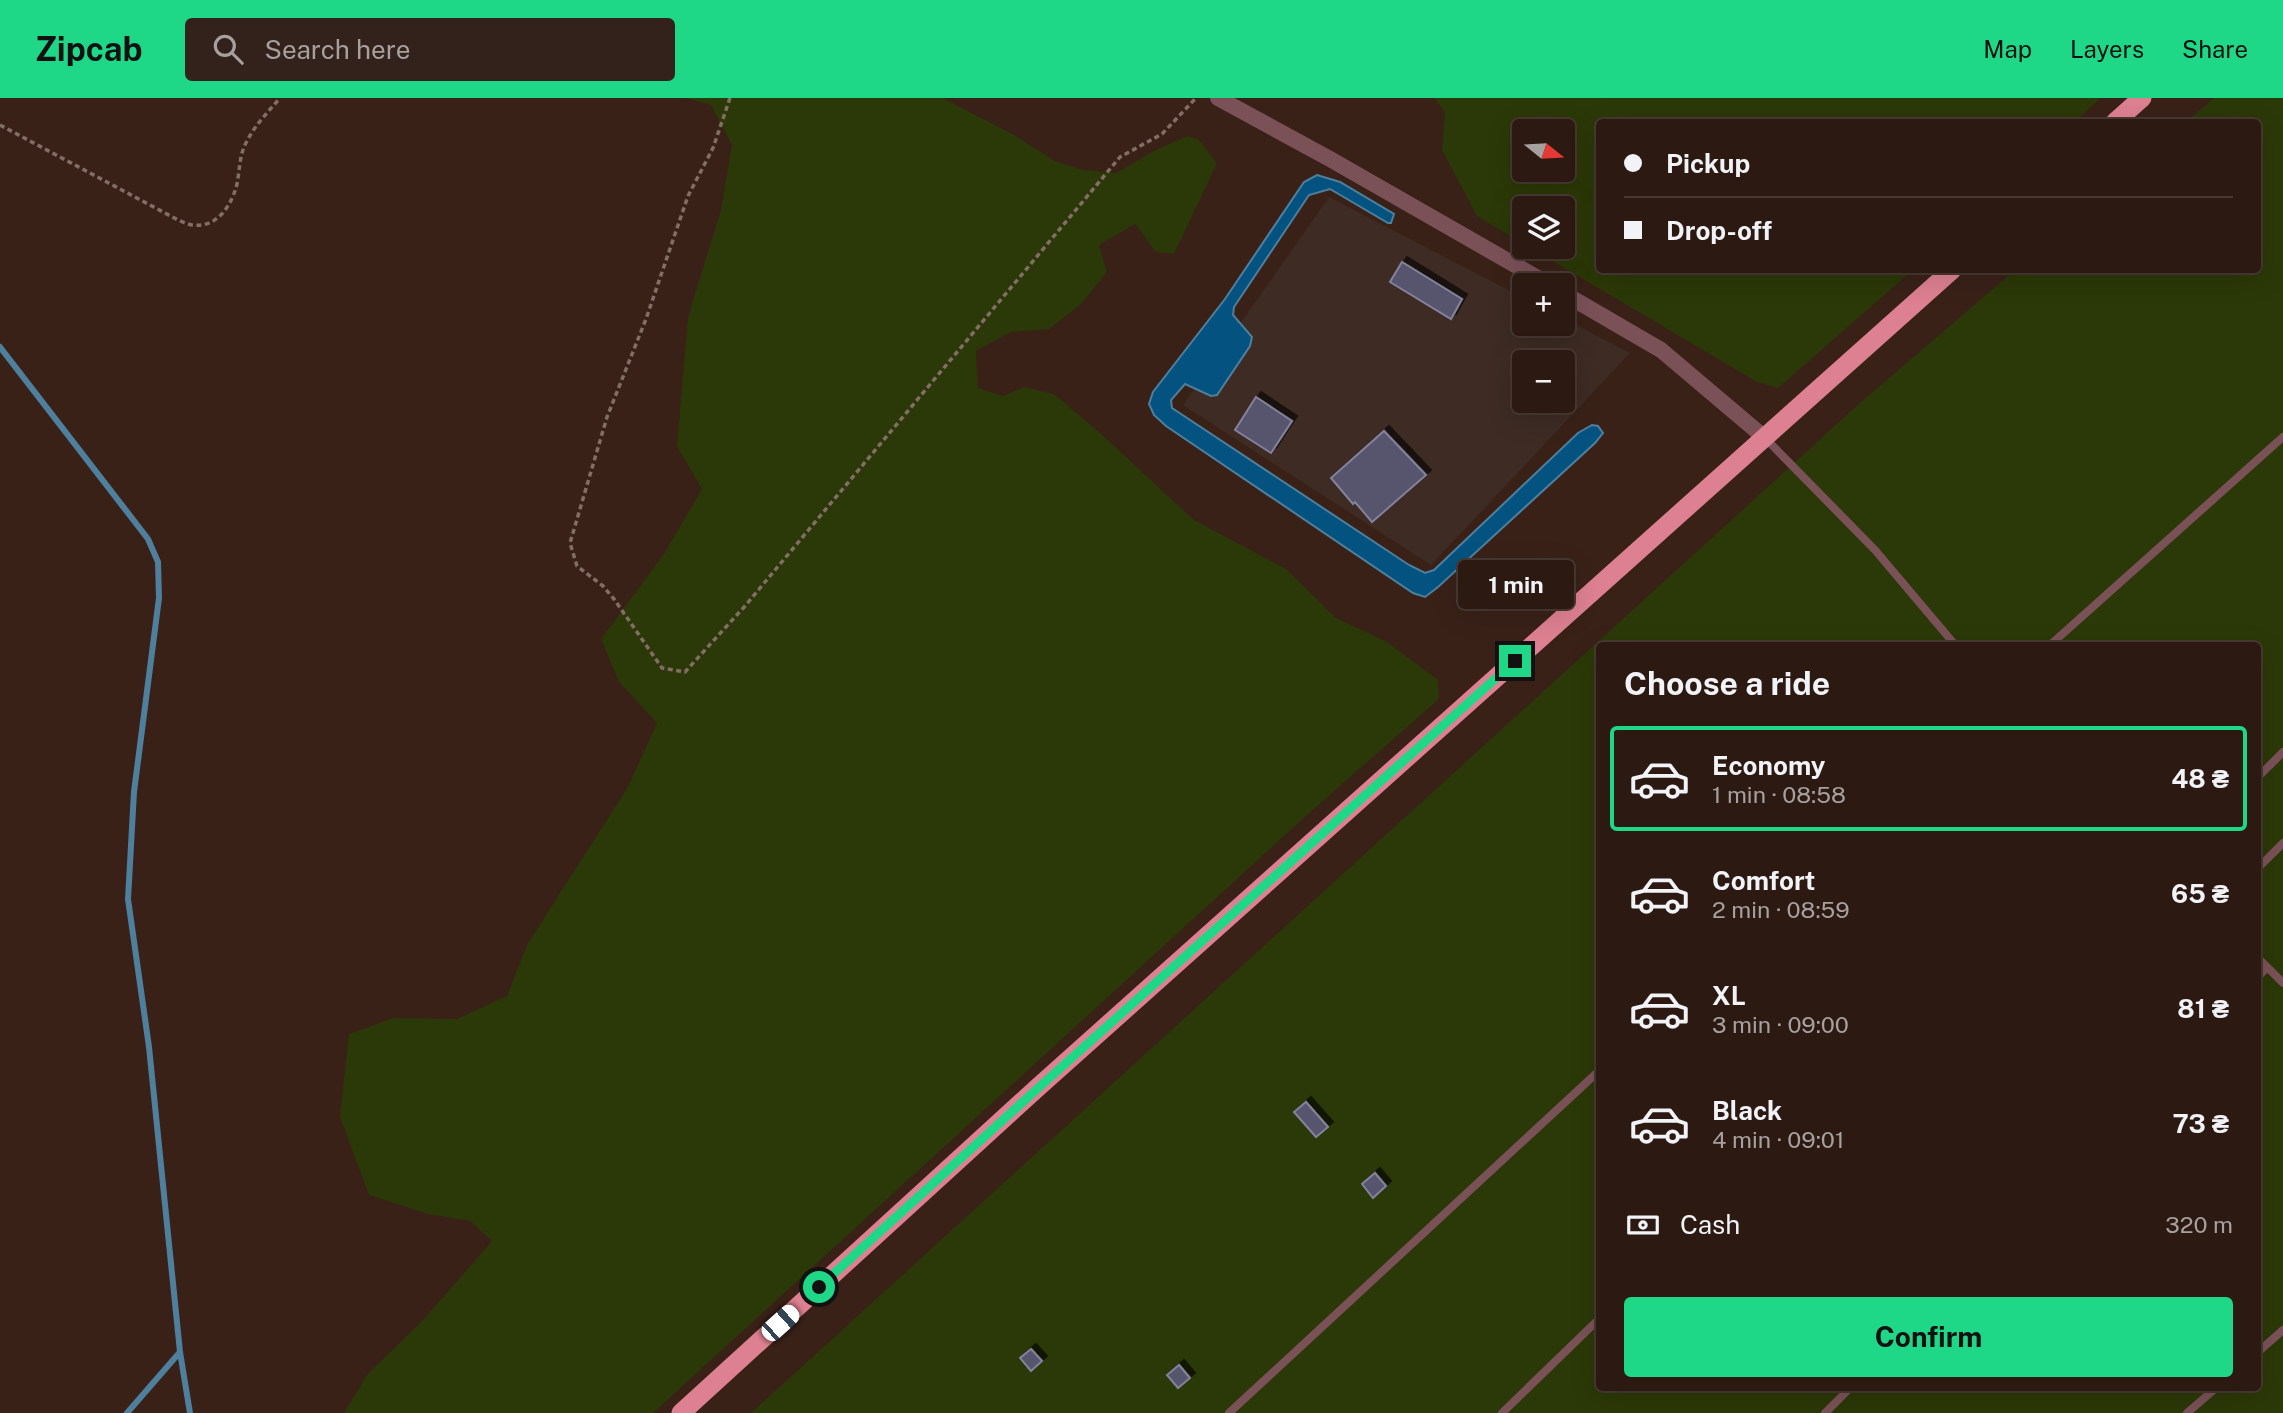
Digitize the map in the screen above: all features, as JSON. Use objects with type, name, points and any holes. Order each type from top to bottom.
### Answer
[{"type":"highway","points":[[2118,119],[2143,98]]},
{"type":"highway","points":[[681,1413],[1037,1089],[1949,273]]},
{"type":"street","points":[[1219,98],[1529,273]]},
{"type":"street","points":[[1575,300],[1661,350],[1765,438]]},
{"type":"lane","points":[[2053,642],[2283,437]]},
{"type":"lane","points":[[1765,438],[1875,550],[1953,642]]},
{"type":"lane","points":[[2261,773],[2283,752]]},
{"type":"lane","points":[[2261,865],[2283,843]]},
{"type":"lane","points":[[2261,961],[2283,983]]},
{"type":"lane","points":[[2261,974],[2267,967]]},
{"type":"lane","points":[[1229,1413],[1596,1074]]},
{"type":"lane","points":[[1502,1413],[1596,1322]]},
{"type":"lane","points":[[2261,1349],[2283,1330]]},
{"type":"lane","points":[[1825,1413],[1847,1391]]},
{"type":"lane","points":[[2187,1413],[2213,1391]]},
{"type":"path","points":[[0,125],[178,220],[194,225],[207,224],[221,216],[230,203],[246,142],[258,123],[280,98]]},
{"type":"path","points":[[730,98],[713,148],[688,196],[646,319],[607,417],[570,543],[577,566],[603,586],[614,599],[662,668],[685,672],[745,606],[1120,157],[1162,134],[1196,98]]},
{"type":"shaded area","points":[[1329,197],[1512,292],[1512,336],[1575,336],[1575,324],[1630,353],[1575,412],[1575,350],[1512,350],[1512,413],[1574,413],[1431,565],[1183,405]]},
{"type":"green space","points":[[686,98],[943,98],[1014,135],[1055,161],[1083,170],[1116,173],[1187,136],[1198,139],[1217,163],[1174,254],[1156,252],[1135,224],[1099,245],[1107,272],[1081,304],[1049,329],[1011,332],[976,351],[978,388],[1003,396],[1024,387],[1054,394],[1194,520],[1286,569],[1336,618],[1387,642],[1438,680],[1439,699],[1308,814],[653,1413],[344,1413],[367,1375],[424,1319],[492,1241],[470,1221],[428,1214],[369,1195],[340,1117],[349,1034],[393,1018],[457,1019],[507,996],[528,943],[628,787],[657,723],[619,682],[601,639],[664,554],[702,489],[677,446],[688,317],[721,210],[732,145],[711,105]]},
{"type":"green space","points":[[1435,98],[2101,98],[2077,119],[1596,119],[1596,273],[1910,273],[1778,388],[1757,382],[1549,259],[1575,259],[1575,196],[1512,196],[1512,237],[1477,216],[1442,150],[1445,113]]},
{"type":"green space","points":[[2214,98],[2283,98],[2283,1413],[751,1413],[1596,643],[1596,1391],[2261,1391],[2261,642],[1597,642],[1861,402],[2012,273],[2261,273],[2261,119],[2190,119]]},
{"type":"water","points":[[1317,175],[1340,182],[1394,214],[1391,223],[1330,189],[1309,195],[1234,307],[1233,315],[1252,337],[1250,346],[1217,395],[1211,396],[1185,384],[1171,400],[1172,408],[1425,573],[1434,570],[1578,433],[1592,425],[1598,426],[1603,433],[1425,597],[1413,593],[1166,426],[1154,415],[1149,404],[1153,392],[1225,299],[1304,182]]},
{"type":"building","points":[[1402,262],[1462,299],[1451,319],[1390,282]]},
{"type":"building","points":[[1256,397],[1292,421],[1271,453],[1235,430]]},
{"type":"building","points":[[1384,431],[1426,475],[1372,522],[1331,478]]},
{"type":"building","points":[[1306,1102],[1328,1127],[1316,1137],[1294,1112]]},
{"type":"building","points":[[1375,1173],[1386,1186],[1373,1198],[1362,1184]]},
{"type":"building","points":[[1031,1349],[1042,1361],[1031,1371],[1020,1358]]},
{"type":"building","points":[[1179,1365],[1190,1378],[1178,1388],[1167,1375]]},
{"type":"waterway","points":[[0,347],[148,539],[158,562],[159,598],[134,792],[128,899],[149,1047],[180,1352],[190,1413]]},
{"type":"waterway","points":[[127,1413],[180,1352]]},
{"type":"route","points":[[819,1287],[1515,661]]}]
